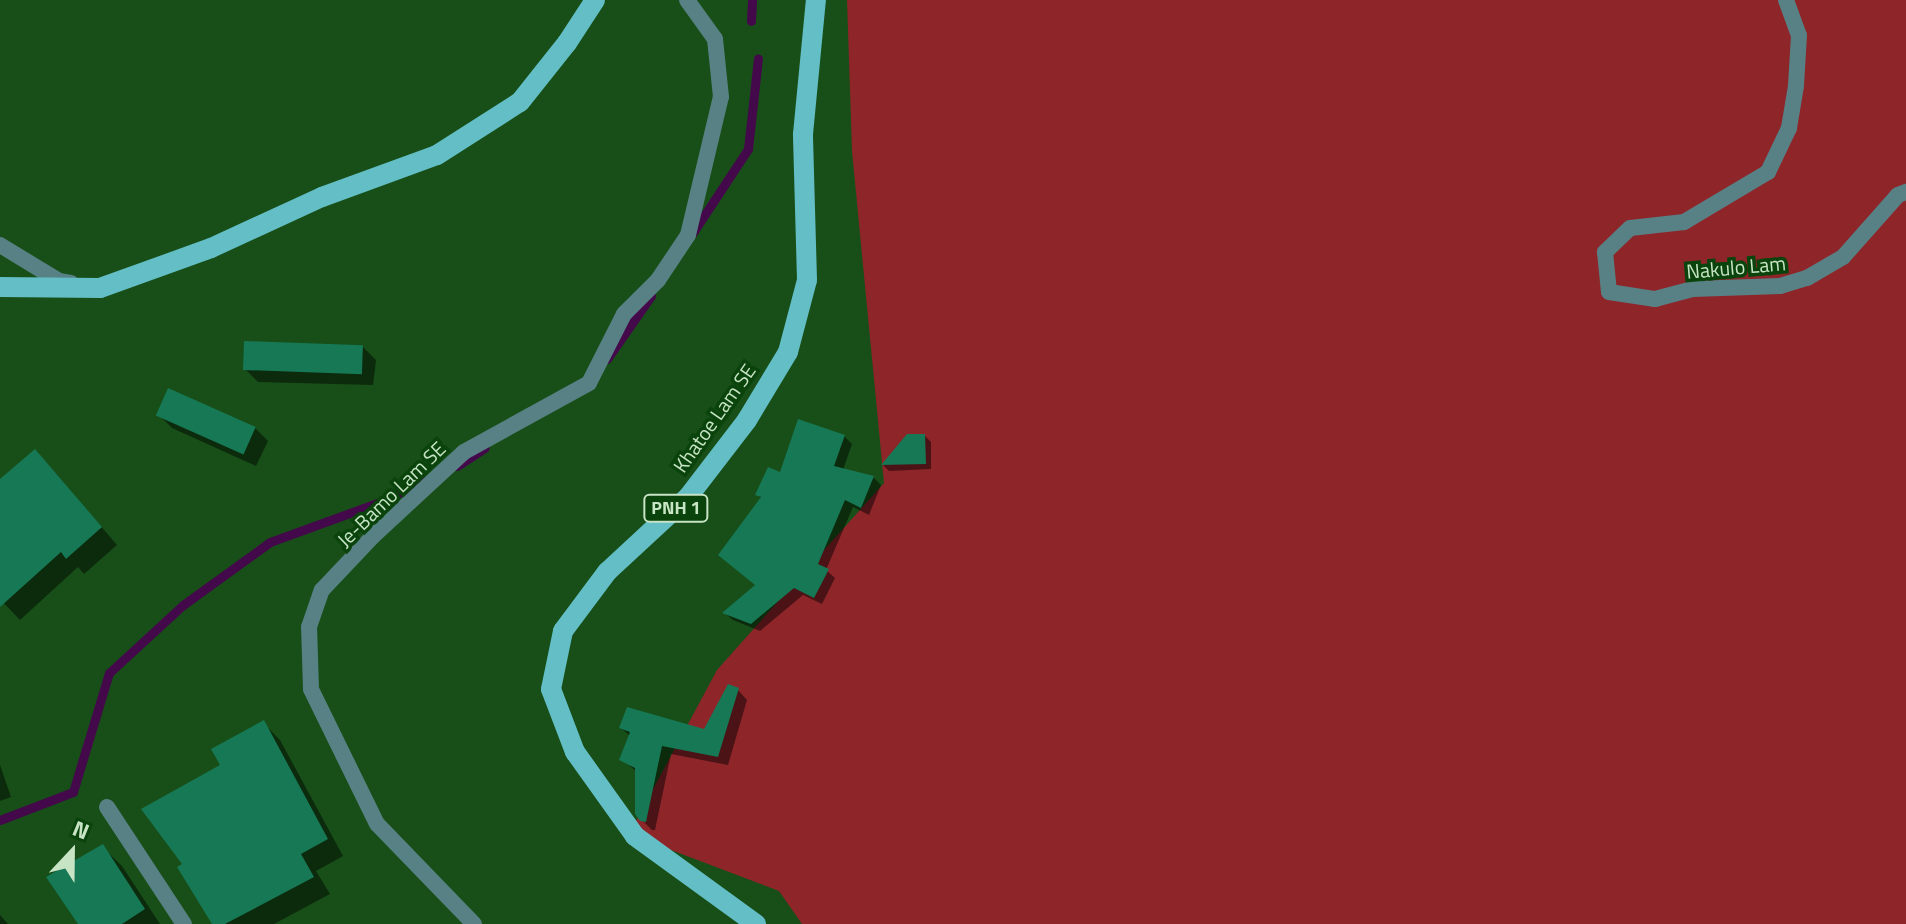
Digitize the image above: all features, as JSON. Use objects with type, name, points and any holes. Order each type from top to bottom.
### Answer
[{"type":"main road","points":[[0,287],[100,288],[211,248],[322,197],[437,155],[520,102],[567,43],[595,0]]},
{"type":"main road","name":"Khatoe Lam SE","points":[[756,924],[635,836],[575,752],[551,689],[563,631],[607,572],[688,497],[747,420],[788,352],[807,280],[803,134],[816,0]]},
{"type":"street","name":"Je-Bamo Lam SE","points":[[474,924],[377,824],[311,689],[309,627],[322,590],[373,536],[464,452],[589,383],[624,314],[658,280],[688,235],[721,97],[715,39],[687,0]]},
{"type":"street","name":"Nakulo Lam","points":[[1786,0],[1799,35],[1796,86],[1789,128],[1768,172],[1684,222],[1630,228],[1605,252],[1609,292],[1655,299],[1693,289],[1780,286],[1807,278],[1843,257],[1898,195],[1906,192]]},
{"type":"street","points":[[0,245],[59,281],[100,288]]},
{"type":"street","points":[[107,807],[184,924]]},
{"type":"shaded area","points":[[847,0],[1906,0],[1906,924],[802,924],[779,891],[629,834],[717,670],[884,483],[852,151]]},
{"type":"building","points":[[244,341],[363,345],[362,374],[243,370]]},
{"type":"building","points":[[168,388],[256,427],[243,454],[156,415]]},
{"type":"building","points":[[798,419],[845,435],[834,466],[874,476],[861,508],[845,500],[818,564],[829,569],[814,598],[794,588],[751,624],[722,613],[755,585],[718,555],[761,497],[755,495],[768,467],[780,472]]},
{"type":"building","points":[[907,434],[925,434],[926,464],[881,465]]},
{"type":"building","points":[[35,449],[102,527],[66,559],[61,552],[0,607],[0,479]]},
{"type":"building","points":[[728,684],[739,688],[718,757],[662,746],[646,822],[640,821],[635,814],[635,768],[619,760],[630,732],[619,728],[627,707],[704,729]]},
{"type":"building","points":[[264,720],[328,839],[301,854],[314,877],[225,924],[212,924],[177,867],[182,864],[141,809],[220,765],[211,749]]},
{"type":"building","points":[[103,844],[145,909],[122,924],[78,924],[46,877]]},
{"type":"waterway","points":[[751,21],[752,0]]},
{"type":"waterway","points":[[692,234],[748,149],[758,59]]},
{"type":"waterway","points":[[607,359],[651,296]]},
{"type":"waterway","points":[[457,466],[485,448]]},
{"type":"waterway","points":[[0,820],[73,792],[109,673],[183,605],[270,542],[377,503],[425,481]]}]
